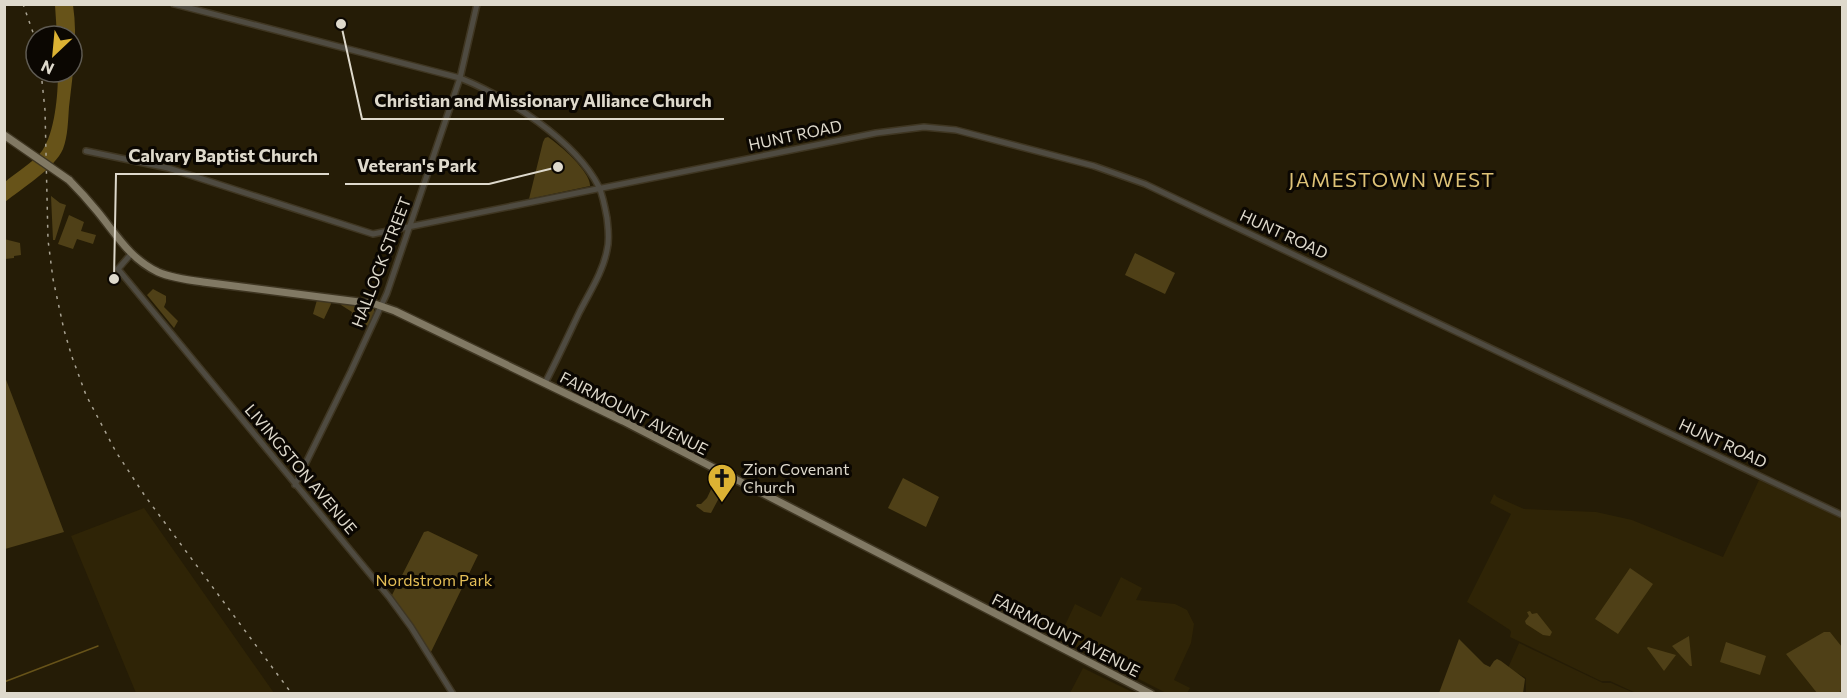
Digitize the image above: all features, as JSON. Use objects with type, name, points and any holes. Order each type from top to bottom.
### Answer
[{"type":"main road","name":"FAIRMOUNT AVENUE","points":[[4,135],[69,180],[87,198],[131,254],[154,270],[179,279],[382,306],[623,421],[1151,693]]},
{"type":"street","points":[[174,4],[460,78],[505,100],[543,126],[566,146],[584,165],[599,188],[608,231],[605,257],[545,383]]},
{"type":"street","name":"HALLOCK STREET","points":[[295,485],[382,306],[460,78],[477,4]]},
{"type":"street","name":"HUNT ROAD","points":[[86,151],[168,168],[369,234],[876,133],[924,128],[969,133],[1094,166],[1145,184],[1842,515]]},
{"type":"street","name":"LIVINGSTON AVENUE","points":[[131,254],[118,268],[392,601],[453,693]]},
{"type":"shaded area","points":[[55,5],[73,5],[74,24],[56,24]]},
{"type":"shaded area","points":[[57,84],[71,84],[68,128],[63,149],[53,163],[37,178],[5,202],[5,182],[34,159],[46,143],[55,113]]},
{"type":"shaded area","points":[[1759,480],[1842,519],[1842,688],[1839,694],[1636,693],[1610,681],[1601,681],[1510,637],[1510,630],[1467,602],[1511,514],[1490,503],[1494,494],[1524,509],[1596,512],[1632,520],[1723,557]]},
{"type":"shaded area","points":[[144,508],[274,693],[136,693],[71,536]]},
{"type":"shaded area","points":[[1121,577],[1142,588],[1136,600],[1175,604],[1187,610],[1194,624],[1191,643],[1174,680],[1190,688],[1187,693],[1166,693],[1059,638],[1075,604],[1101,617]]},
{"type":"shaded area","points":[[1519,643],[1603,683],[1611,683],[1634,693],[1526,693],[1526,678],[1508,668]]},
{"type":"shaded area","points":[[1083,668],[1134,693],[1070,693]]},
{"type":"green space","points":[[548,137],[580,166],[590,186],[529,199],[543,142]]},
{"type":"green space","points":[[51,196],[66,205],[55,240],[53,240]]},
{"type":"green space","points":[[69,215],[84,222],[81,231],[96,235],[93,244],[77,239],[73,249],[58,244]]},
{"type":"green space","points":[[4,239],[20,243],[21,255],[5,259]]},
{"type":"green space","points":[[1135,253],[1175,273],[1165,294],[1125,275]]},
{"type":"green space","points":[[153,289],[166,296],[164,307],[178,321],[174,328],[147,295]]},
{"type":"green space","points":[[317,300],[331,302],[324,319],[313,314]]},
{"type":"green space","points":[[342,303],[374,309],[368,326],[351,316],[352,312],[341,305]]},
{"type":"green space","points":[[5,377],[64,532],[4,549]]},
{"type":"green space","points":[[710,474],[727,483],[711,513],[704,512],[696,506],[707,498],[715,481]]},
{"type":"green space","points":[[903,478],[939,497],[926,527],[888,508]]},
{"type":"green space","name":"Nordstrom Park","points":[[428,531],[478,555],[430,654],[391,597],[424,532]]},
{"type":"green space","points":[[1630,568],[1653,584],[1618,634],[1595,619]]},
{"type":"green space","points":[[1530,611],[1532,614],[1537,613],[1552,632],[1550,636],[1543,635],[1526,624],[1525,621],[1529,616],[1527,612]]},
{"type":"green space","points":[[1824,632],[1830,632],[1842,647],[1842,688],[1839,693],[1817,693],[1786,654]]},
{"type":"green space","points":[[1689,636],[1692,666],[1672,646]]},
{"type":"green space","points":[[1459,639],[1484,664],[1490,667],[1497,659],[1525,679],[1523,693],[1439,693]]},
{"type":"green space","points":[[1726,642],[1766,656],[1760,675],[1720,662]]},
{"type":"green space","points":[[1648,647],[1676,655],[1664,671]]},
{"type":"waterway","points":[[4,682],[98,646]]},
{"type":"railway","points":[[23,4],[30,24]]},
{"type":"railway","points":[[42,84],[48,240],[53,279],[64,330],[86,395],[116,452],[145,496],[292,694]]},
{"type":"place","name":"Christian and Missionary Alliance Church","points":[[341,24]]},
{"type":"place","name":"Veteran's Park","points":[[558,167]]},
{"type":"place","name":"Calvary Baptist Church","points":[[114,279]]},
{"type":"place","name":"Zion Covenant Church","points":[[722,504]]},
{"type":"district","name":"JAMESTOWN WEST","points":[[1392,180]]}]
